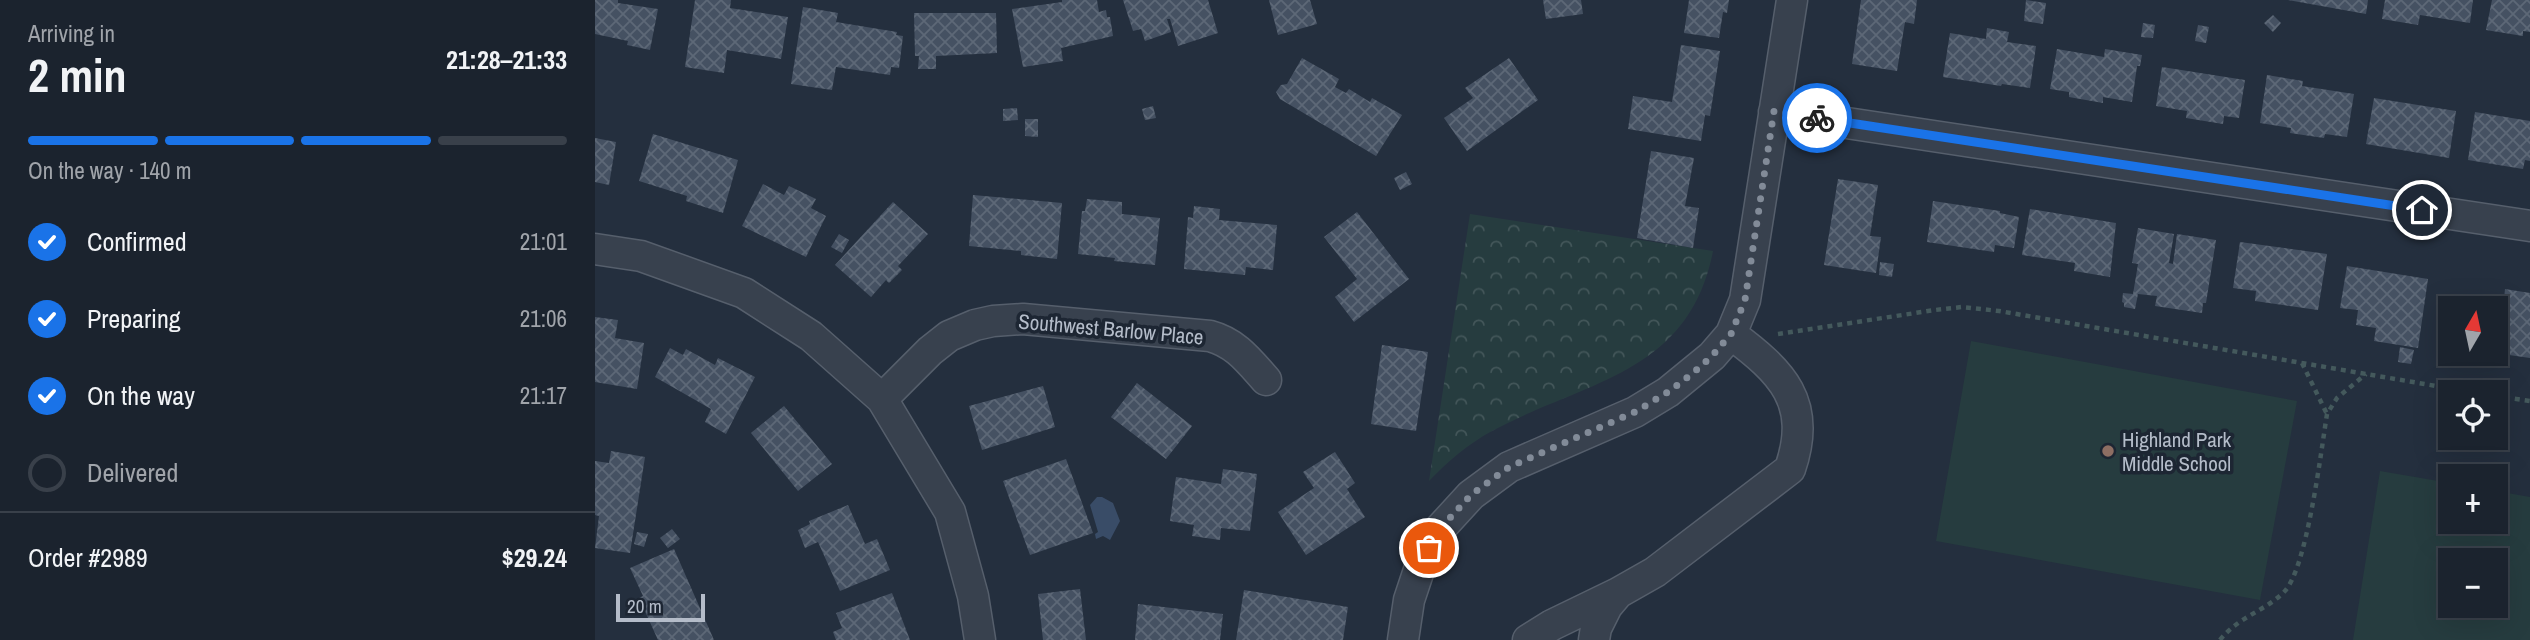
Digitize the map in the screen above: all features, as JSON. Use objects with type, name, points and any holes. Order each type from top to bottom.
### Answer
[{"type":"street","points":[[1741,341],[1791,0]]},
{"type":"street","points":[[1774,111],[2530,226]]},
{"type":"street","points":[[595,249],[641,256],[744,293],[811,336],[882,398],[950,512],[973,596],[980,640]]},
{"type":"street","name":"Southwest Barlow Place","points":[[882,398],[929,351],[949,336],[975,324],[1023,319],[1210,336],[1225,340],[1237,348],[1266,380]]},
{"type":"street","points":[[1528,640],[1655,572],[1790,469],[1798,446],[1798,421],[1793,398],[1781,378],[1741,341]]},
{"type":"street","points":[[1402,640],[1409,600],[1421,564],[1437,532],[1471,495],[1509,467],[1635,412],[1668,392],[1712,356],[1741,341]]},
{"type":"street","points":[[1594,640],[1596,628],[1607,606],[1618,593]]},
{"type":"path","points":[[1741,341],[1781,332],[1962,307],[1999,311],[2438,386]]},
{"type":"path","points":[[2302,362],[2327,414]]},
{"type":"path","points":[[2220,640],[2234,624],[2284,592],[2295,576],[2303,551],[2327,414],[2337,398],[2367,374]]},
{"type":"path","points":[[2508,398],[2530,401]]},
{"type":"green space","points":[[1470,214],[1713,251],[1700,292],[1681,324],[1657,349],[1628,369],[1596,385],[1483,436],[1458,454],[1429,481]]},
{"type":"green space","points":[[1971,341],[2297,401],[2260,600],[1936,541]]},
{"type":"green space","points":[[2380,471],[2438,481],[2438,534],[2508,534],[2508,493],[2530,497],[2530,640],[2353,640]]},
{"type":"water","points":[[1097,497],[1113,503],[1120,521],[1110,540],[1103,536],[1096,539],[1095,534],[1098,532],[1090,505]]},
{"type":"building","points":[[595,0],[618,0],[618,3],[658,9],[650,50],[627,45],[628,41],[595,34]]},
{"type":"building","points":[[695,0],[731,0],[730,8],[788,17],[781,59],[727,50],[724,73],[685,67]]},
{"type":"building","points":[[1062,0],[1097,0],[1099,12],[1106,10],[1107,17],[1110,17],[1113,36],[1061,48],[1063,61],[1023,67],[1012,9]]},
{"type":"building","points":[[1123,0],[1208,0],[1218,33],[1178,46],[1170,19],[1167,19],[1171,32],[1145,41],[1141,29],[1133,31]]},
{"type":"building","points":[[1269,0],[1310,0],[1317,24],[1278,35]]},
{"type":"building","points":[[1543,0],[1581,0],[1583,14],[1546,19]]},
{"type":"building","points":[[1689,0],[1729,0],[1727,13],[1723,12],[1719,38],[1684,33]]},
{"type":"building","points":[[1861,0],[1917,0],[1914,24],[1905,22],[1897,71],[1852,64]]},
{"type":"building","points":[[2026,0],[2046,3],[2043,24],[2024,21]]},
{"type":"building","points":[[2288,0],[2368,0],[2366,14]]},
{"type":"building","points":[[2385,0],[2473,0],[2470,23],[2420,15],[2418,25],[2382,19]]},
{"type":"building","points":[[2492,0],[2530,0],[2530,32],[2523,31],[2523,36],[2486,30]]},
{"type":"building","points":[[803,7],[838,13],[836,22],[897,32],[896,35],[903,36],[899,68],[891,67],[890,75],[836,67],[832,90],[791,84]]},
{"type":"building","points":[[914,13],[996,13],[997,53],[936,56],[936,69],[918,69]]},
{"type":"building","points":[[2273,15],[2281,23],[2273,32],[2264,23]]},
{"type":"building","points":[[2143,23],[2155,25],[2153,38],[2141,37]]},
{"type":"building","points":[[2198,25],[2209,27],[2206,43],[2195,41]]},
{"type":"building","points":[[1987,28],[2009,32],[2007,42],[2036,46],[2030,88],[1943,77],[1950,33],[1986,39]]},
{"type":"building","points":[[1681,45],[1720,51],[1710,116],[1705,115],[1701,141],[1628,129],[1633,96],[1672,102]]},
{"type":"building","points":[[2057,49],[2104,57],[2105,49],[2142,55],[2140,66],[2137,66],[2132,102],[2103,97],[2103,103],[2069,97],[2069,92],[2050,89]]},
{"type":"building","points":[[1302,58],[1339,79],[1335,87],[1346,93],[1349,89],[1370,102],[1372,98],[1402,115],[1376,156],[1280,99],[1276,92],[1281,85],[1287,84]]},
{"type":"building","points":[[1509,58],[1538,100],[1467,151],[1444,118],[1473,98],[1465,88]]},
{"type":"building","points":[[2162,67],[2245,80],[2239,118],[2224,116],[2223,124],[2186,118],[2187,111],[2156,106]]},
{"type":"building","points":[[2267,75],[2303,81],[2302,86],[2354,94],[2347,137],[2325,134],[2324,138],[2290,133],[2291,128],[2260,123]]},
{"type":"building","points":[[2374,98],[2456,111],[2449,158],[2366,144]]},
{"type":"building","points":[[1153,106],[1156,118],[1145,120],[1142,109]]},
{"type":"building","points":[[1017,108],[1018,120],[1003,121],[1003,109]]},
{"type":"building","points":[[2475,112],[2530,121],[2530,161],[2525,160],[2523,169],[2468,160]]},
{"type":"building","points":[[1025,119],[1038,119],[1038,137],[1025,136]]},
{"type":"building","points":[[653,134],[738,160],[723,213],[686,201],[687,196],[639,181]]},
{"type":"building","points":[[595,138],[616,142],[609,185],[595,182]]},
{"type":"building","points":[[1651,151],[1694,158],[1685,206],[1699,208],[1693,248],[1637,238]]},
{"type":"building","points":[[1406,172],[1412,184],[1400,190],[1394,178]]},
{"type":"building","points":[[1838,179],[1878,185],[1870,236],[1881,237],[1876,273],[1824,265]]},
{"type":"building","points":[[763,184],[784,195],[789,186],[816,199],[811,208],[826,216],[806,257],[742,226]]},
{"type":"building","points":[[973,195],[1062,203],[1057,259],[1021,255],[1021,251],[969,246]]},
{"type":"building","points":[[1087,199],[1122,202],[1122,214],[1160,218],[1155,265],[1078,254],[1082,211],[1085,211]]},
{"type":"building","points":[[1933,201],[2000,211],[2019,217],[2014,248],[1995,245],[1994,252],[1927,242]]},
{"type":"building","points":[[893,202],[928,234],[898,266],[902,270],[889,283],[886,280],[871,297],[835,265]]},
{"type":"building","points":[[1194,206],[1220,209],[1219,220],[1277,225],[1273,270],[1246,267],[1245,275],[1184,269],[1188,217],[1193,218]]},
{"type":"building","points":[[2030,209],[2116,223],[2110,277],[2074,271],[2075,263],[2022,255]]},
{"type":"building","points":[[1357,212],[1409,279],[1354,322],[1335,297],[1357,279],[1324,237]]},
{"type":"building","points":[[2138,228],[2174,234],[2169,263],[2173,264],[2177,234],[2216,240],[2202,313],[2155,306],[2157,296],[2138,294],[2135,309],[2124,307],[2123,293],[2133,294],[2138,264],[2132,263]]},
{"type":"building","points":[[839,234],[849,240],[842,253],[831,247]]},
{"type":"building","points":[[2240,242],[2327,254],[2318,310],[2255,301],[2256,291],[2233,288]]},
{"type":"building","points":[[1880,262],[1894,264],[1892,277],[1879,275]]},
{"type":"building","points":[[2347,266],[2428,279],[2418,348],[2374,341],[2376,328],[2356,325],[2358,310],[2340,308]]},
{"type":"building","points":[[2505,289],[2530,293],[2530,358],[2508,355],[2508,296],[2504,296]]},
{"type":"building","points":[[595,317],[618,320],[615,338],[644,343],[637,389],[595,382]]},
{"type":"building","points":[[1382,345],[1428,352],[1416,431],[1371,424]]},
{"type":"building","points":[[2400,347],[2414,350],[2411,364],[2398,362]]},
{"type":"building","points":[[670,348],[683,355],[686,349],[715,365],[718,358],[755,377],[726,434],[705,422],[711,409],[655,377]]},
{"type":"building","points":[[1137,383],[1192,426],[1166,459],[1111,417]]},
{"type":"building","points":[[1043,386],[1055,427],[982,450],[969,406]]},
{"type":"building","points":[[784,406],[832,464],[798,491],[751,433]]},
{"type":"building","points":[[611,451],[645,457],[630,553],[595,548],[599,516],[595,515],[595,461],[609,463]]},
{"type":"building","points":[[1335,452],[1355,483],[1347,489],[1365,517],[1306,555],[1278,512],[1314,488],[1303,472]]},
{"type":"building","points":[[1066,459],[1093,533],[1030,555],[1003,481]]},
{"type":"building","points":[[1223,469],[1257,474],[1250,531],[1221,528],[1220,540],[1192,536],[1194,525],[1170,521],[1176,477],[1221,484]]},
{"type":"building","points":[[848,505],[865,544],[877,539],[890,570],[840,591],[818,542],[805,548],[798,530],[810,524],[809,521]]},
{"type":"building","points":[[672,529],[680,539],[668,548],[660,538]]},
{"type":"building","points":[[637,532],[648,534],[644,547],[634,544]]},
{"type":"building","points":[[674,549],[714,640],[658,640],[639,598],[643,596],[630,568]]},
{"type":"building","points":[[1080,589],[1086,640],[1043,640],[1038,594]]},
{"type":"building","points":[[1244,590],[1348,607],[1343,640],[1236,640]]},
{"type":"building","points":[[892,593],[910,640],[836,640],[833,632],[842,628],[836,613]]},
{"type":"building","points":[[1138,604],[1223,614],[1220,640],[1135,640]]},
{"type":"way so far","points":[[1429,548],[1437,532],[1471,495],[1509,467],[1635,412],[1668,392],[1712,356],[1731,334],[1745,300],[1774,111],[1817,118]]},
{"type":"place","name":"Highland Park Middle School","points":[[2108,451]]},
{"type":"route","points":[[1817,118],[2422,210]]}]
